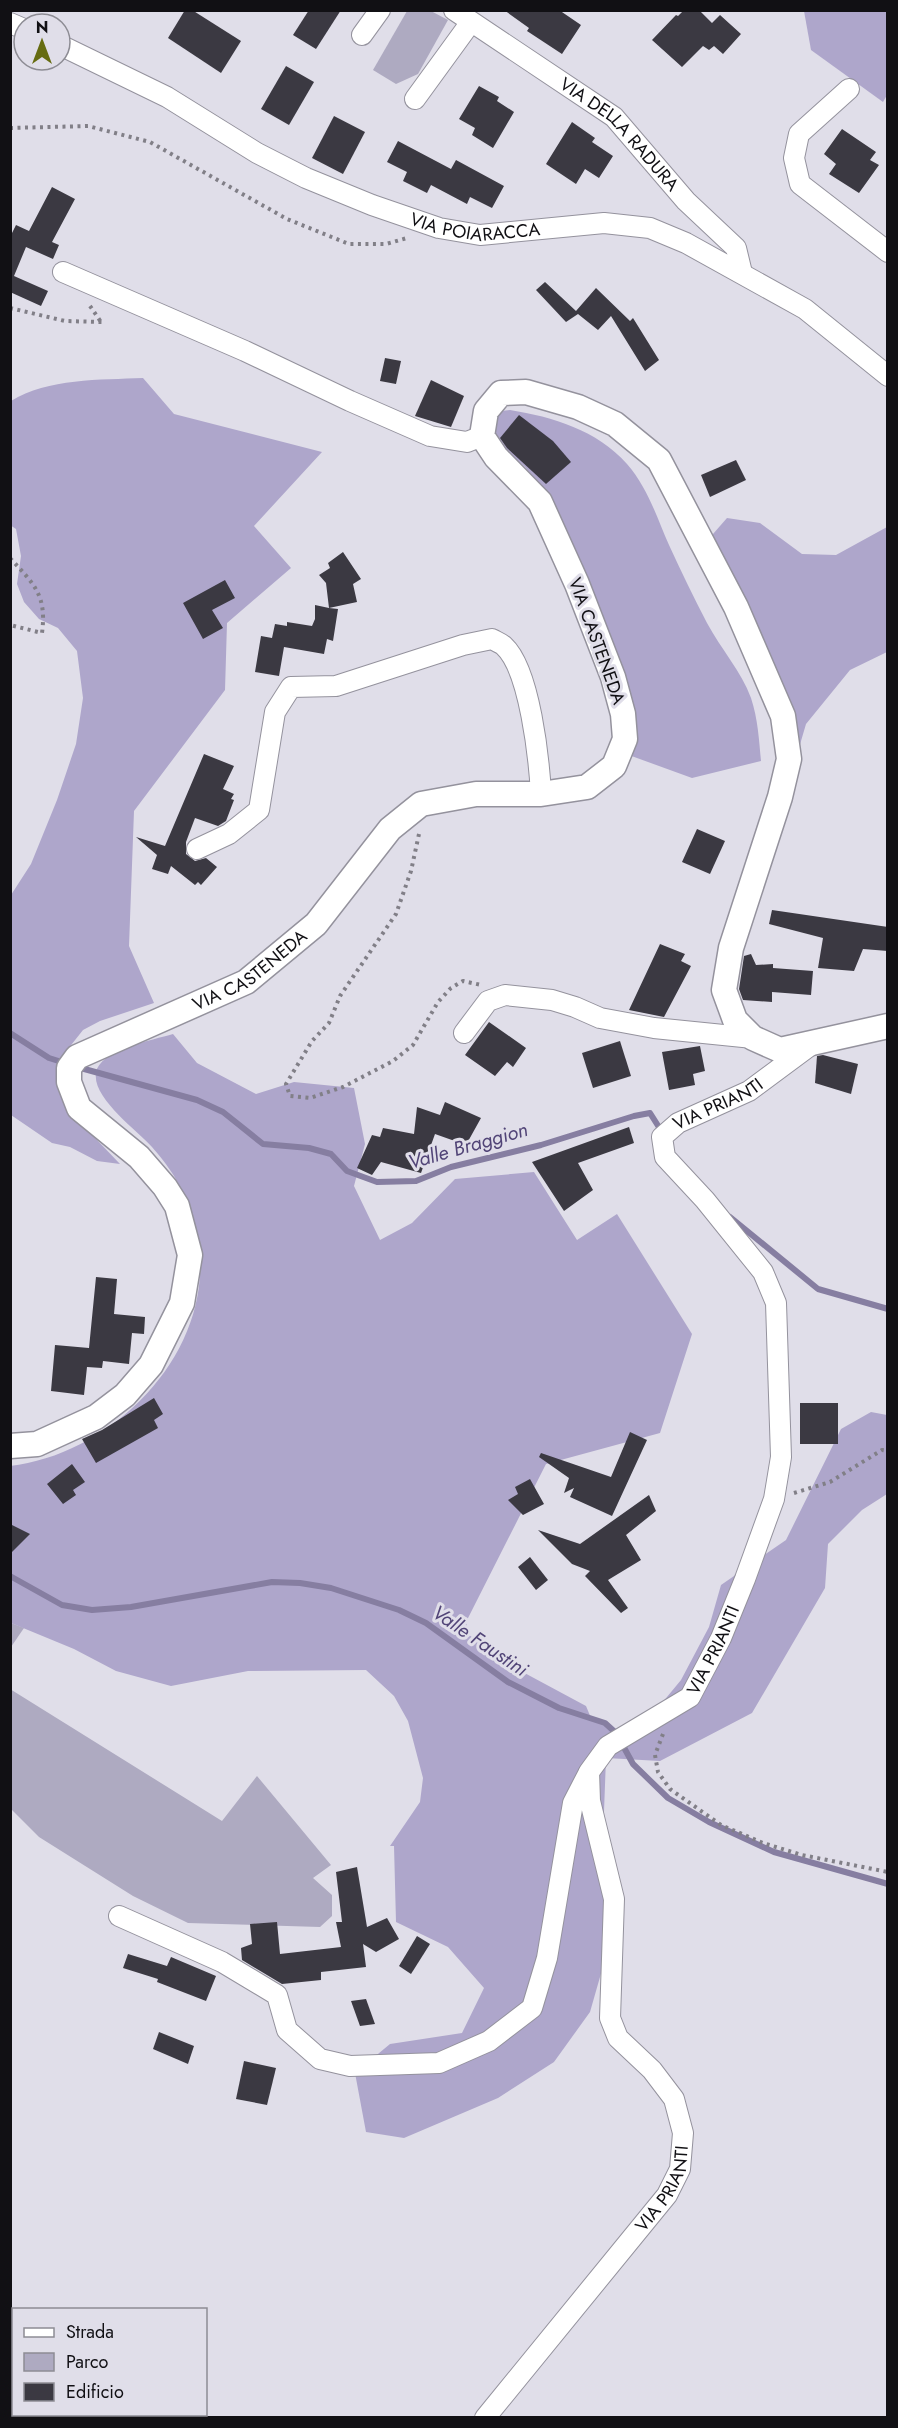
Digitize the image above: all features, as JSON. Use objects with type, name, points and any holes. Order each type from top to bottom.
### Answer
[{"type":"street","points":[[362,35],[380,10]]},
{"type":"street","name":"VIA DELLA RADURA","points":[[454,10],[614,117],[686,201],[736,248],[742,273]]},
{"type":"street","points":[[415,99],[471,22]]},
{"type":"street","name":"VIA POIARACCA","points":[[72,51],[167,98],[257,153],[306,178],[372,205],[439,228],[480,235],[604,224],[650,228],[686,243],[805,309],[888,376]]},
{"type":"street","points":[[849,89],[799,134],[794,158],[800,184],[888,252]]},
{"type":"street","points":[[63,272],[245,351],[430,436],[466,442],[482,436],[486,411],[501,393],[526,392],[578,408],[615,424],[659,460],[736,607],[783,716],[789,759],[780,796],[731,948],[724,990],[735,1020],[753,1038]]},
{"type":"street","name":"VIA CASTENEDA","points":[[10,1446],[37,1444],[96,1417],[125,1395],[151,1365],[182,1303],[190,1255],[177,1206],[165,1187],[140,1157],[79,1108],[69,1082],[69,1068],[77,1057],[246,982],[316,924],[390,829],[421,804],[476,794],[542,794],[587,787],[614,766],[625,739],[623,714],[613,677],[577,584],[540,502],[496,457],[482,436]]},
{"type":"street","points":[[197,849],[229,834],[259,810],[275,712],[291,687],[336,686],[463,645],[492,639],[504,646],[517,665],[528,704],[542,794]]},
{"type":"street","points":[[464,1033],[488,1001],[496,996],[505,995],[552,1000],[575,1006],[600,1017],[654,1028],[753,1038],[780,1050],[888,1026]]},
{"type":"street","name":"VIA PRIANTI","points":[[485,2418],[668,2194],[680,2169],[683,2133],[674,2099],[652,2070],[618,2038],[610,2018],[614,1899],[590,1801],[589,1772],[608,1746],[690,1697],[721,1638],[774,1499],[781,1457],[776,1303],[763,1272],[705,1200],[665,1157],[662,1137],[678,1123],[748,1091],[812,1044]]},
{"type":"street","points":[[119,1916],[222,1962],[277,1995],[287,2030],[320,2059],[350,2066],[439,2063],[489,2041],[532,2008],[547,1958],[573,1803],[589,1772]]},
{"type":"path","points":[[10,128],[88,126],[150,142],[287,219],[349,244],[386,244],[408,237]]},
{"type":"path","points":[[10,308],[65,321],[102,322]]},
{"type":"path","points":[[10,558],[36,587],[44,615],[42,633],[10,625]]},
{"type":"path","points":[[424,830],[418,835],[411,871],[396,914],[340,996],[329,1023],[312,1041],[286,1084],[290,1096],[310,1098],[343,1087],[393,1061],[413,1045],[438,1002],[451,988],[463,981],[477,984],[496,996]]},
{"type":"path","points":[[774,1499],[830,1482],[882,1450],[888,1451]]},
{"type":"path","points":[[666,1729],[655,1755],[658,1772],[670,1789],[720,1825],[763,1843],[802,1855],[888,1872]]},
{"type":"green space","points":[[407,11],[431,11],[448,20],[418,74],[396,84],[373,70]]},
{"type":"green space","points":[[11,1623],[24,1628],[11,1647]]},
{"type":"green space","points":[[10,1689],[222,1821],[257,1776],[331,1865],[313,1878],[332,1895],[332,1916],[320,1927],[188,1923],[133,1896],[39,1837],[11,1809]]},
{"type":"shaded area","points":[[804,11],[887,11],[887,95],[883,102],[811,50]]},
{"type":"shaded area","points":[[143,378],[174,414],[322,452],[254,526],[291,568],[227,623],[225,690],[134,811],[129,946],[154,1003],[100,1021],[83,1030],[64,1054],[73,1115],[120,1164],[97,1161],[70,1147],[52,1143],[11,1115],[11,895],[31,864],[57,800],[76,744],[83,698],[77,651],[58,628],[39,619],[24,602],[17,584],[21,556],[16,529],[10,525],[11,401],[26,393],[58,384]]},
{"type":"shaded area","points":[[510,410],[558,421],[588,434],[615,452],[634,473],[651,503],[707,623],[747,688],[755,714],[761,761],[692,778],[626,754],[543,491],[525,467],[490,433],[493,412]]},
{"type":"shaded area","points":[[727,518],[760,523],[802,554],[836,555],[887,527],[887,652],[850,670],[806,724],[796,758],[792,713],[783,684],[706,542]]},
{"type":"shaded area","points":[[173,1034],[197,1063],[256,1094],[294,1082],[354,1088],[365,1144],[354,1186],[380,1240],[412,1223],[455,1179],[534,1172],[577,1240],[617,1214],[692,1334],[660,1433],[546,1464],[466,1622],[469,1635],[519,1670],[586,1706],[591,1718],[605,1722],[618,1732],[662,1703],[681,1680],[709,1627],[721,1585],[786,1540],[841,1429],[871,1412],[887,1415],[887,1494],[862,1510],[828,1544],[825,1588],[752,1713],[660,1761],[606,1758],[603,1838],[614,1928],[590,2012],[554,2062],[498,2098],[404,2138],[366,2132],[355,2073],[390,2044],[462,2033],[484,1988],[448,1947],[396,1922],[394,1846],[390,1846],[420,1802],[423,1778],[408,1721],[394,1696],[366,1670],[248,1671],[171,1686],[116,1671],[74,1649],[11,1623],[10,1466],[51,1457],[90,1439],[125,1414],[155,1384],[179,1349],[194,1310],[200,1269],[195,1226],[186,1200],[174,1176],[152,1147],[108,1103],[97,1083],[96,1073],[99,1065],[116,1052]]},
{"type":"building","points":[[185,10],[192,10],[241,41],[221,73],[168,38]]},
{"type":"building","points":[[309,10],[341,10],[316,49],[293,35]]},
{"type":"building","points":[[504,10],[559,10],[581,25],[562,54],[527,31],[529,28]]},
{"type":"building","points":[[684,10],[699,10],[712,23],[720,15],[741,34],[723,54],[714,46],[709,50],[703,46],[682,67],[652,40],[676,15],[678,16]]},
{"type":"building","points":[[286,66],[314,82],[289,125],[261,109]]},
{"type":"building","points":[[479,86],[499,97],[497,101],[514,112],[493,148],[472,135],[475,128],[459,119]]},
{"type":"building","points":[[334,116],[365,132],[343,174],[312,158]]},
{"type":"building","points":[[572,122],[595,138],[592,142],[613,156],[599,178],[585,169],[576,184],[546,164]]},
{"type":"building","points":[[842,129],[876,152],[870,160],[879,165],[859,193],[829,174],[836,164],[824,154]]},
{"type":"building","points":[[398,141],[451,169],[456,160],[504,186],[492,208],[470,197],[467,204],[431,185],[427,193],[403,181],[407,172],[387,162]]},
{"type":"building","points":[[52,187],[75,199],[52,242],[59,245],[53,259],[26,247],[14,276],[48,291],[41,306],[10,292],[10,237],[16,225],[29,231]]},
{"type":"building","points":[[545,282],[576,311],[596,288],[630,321],[633,318],[659,360],[645,371],[611,316],[598,330],[578,314],[566,322],[536,290]]},
{"type":"building","points":[[385,358],[401,361],[396,384],[380,381]]},
{"type":"building","points":[[431,380],[464,396],[451,427],[415,416]]},
{"type":"building","points":[[519,415],[553,441],[571,462],[546,484],[507,448],[500,438]]},
{"type":"building","points":[[736,460],[746,480],[710,497],[701,475]]},
{"type":"building","points":[[343,552],[361,579],[353,584],[357,602],[329,608],[326,583],[319,575],[330,568],[328,563]]},
{"type":"building","points":[[225,580],[235,598],[212,610],[223,628],[203,639],[183,603]]},
{"type":"building","points":[[315,605],[338,609],[333,641],[327,639],[324,654],[284,647],[279,676],[255,672],[261,636],[272,638],[275,624],[287,626],[287,622],[312,626],[315,619]]},
{"type":"building","points":[[204,754],[234,766],[223,789],[234,794],[231,799],[234,800],[226,821],[218,826],[195,818],[186,842],[186,854],[195,861],[206,858],[217,867],[201,885],[198,882],[195,885],[171,866],[168,874],[152,869],[157,855],[136,837],[165,846]]},
{"type":"building","points":[[697,829],[725,841],[710,874],[682,862]]},
{"type":"building","points":[[772,910],[888,927],[888,951],[863,949],[854,971],[818,968],[823,938],[769,924]]},
{"type":"building","points":[[660,944],[685,954],[681,961],[691,966],[664,1017],[629,1010]]},
{"type":"building","points":[[751,954],[756,965],[773,964],[773,968],[813,971],[811,995],[772,992],[772,1002],[743,1000],[739,989],[744,956]]},
{"type":"building","points":[[489,1022],[526,1048],[513,1067],[507,1062],[495,1076],[465,1055]]},
{"type":"building","points":[[620,1041],[631,1076],[593,1088],[582,1053]]},
{"type":"building","points":[[700,1046],[705,1071],[693,1074],[695,1085],[669,1090],[662,1052]]},
{"type":"building","points":[[823,1055],[858,1064],[851,1094],[815,1083],[817,1056]]},
{"type":"building","points":[[445,1102],[481,1118],[466,1145],[435,1134],[421,1173],[381,1162],[372,1175],[357,1168],[372,1135],[380,1137],[383,1128],[414,1134],[417,1107],[440,1115]]},
{"type":"building","points":[[629,1127],[634,1143],[578,1163],[593,1190],[564,1211],[532,1162]]},
{"type":"building","points":[[96,1277],[117,1279],[114,1314],[145,1317],[144,1334],[132,1333],[129,1364],[103,1361],[102,1368],[87,1367],[84,1395],[51,1391],[55,1345],[89,1348]]},
{"type":"building","points":[[154,1398],[163,1414],[154,1420],[158,1428],[96,1463],[82,1439],[102,1430]]},
{"type":"building","points":[[800,1403],[838,1403],[838,1444],[800,1444]]},
{"type":"building","points":[[630,1432],[647,1440],[612,1516],[570,1497],[574,1488],[564,1493],[569,1478],[539,1457],[541,1453],[611,1477]]},
{"type":"building","points":[[72,1464],[85,1482],[73,1490],[76,1495],[63,1504],[47,1484]]},
{"type":"building","points":[[530,1479],[544,1504],[523,1515],[508,1500],[518,1494],[515,1487]]},
{"type":"building","points":[[649,1495],[656,1511],[626,1535],[641,1560],[608,1580],[628,1608],[621,1613],[585,1576],[590,1571],[572,1564],[538,1530],[580,1544]]},
{"type":"building","points":[[10,1524],[30,1534],[10,1554]]},
{"type":"building","points":[[530,1557],[548,1580],[536,1590],[518,1567]]},
{"type":"building","points":[[357,1867],[367,1927],[387,1918],[399,1939],[376,1952],[363,1944],[366,1967],[321,1972],[321,1980],[282,1984],[242,1960],[241,1948],[252,1944],[250,1924],[277,1922],[280,1954],[341,1947],[336,1922],[342,1922],[336,1872]]},
{"type":"building","points":[[417,1936],[430,1944],[411,1974],[399,1966]]},
{"type":"building","points":[[128,1954],[167,1966],[171,1957],[216,1976],[206,2001],[157,1982],[158,1979],[123,1968]]},
{"type":"building","points":[[366,1999],[375,2024],[360,2026],[351,2001]]},
{"type":"building","points":[[159,2032],[194,2046],[188,2064],[153,2049]]},
{"type":"building","points":[[244,2061],[276,2068],[267,2105],[236,2099]]},
{"type":"waterway","name":"Valle Braggion","points":[[10,1033],[49,1058],[65,1063]]},
{"type":"waterway","name":"Valle Braggion","points":[[77,1067],[197,1100],[223,1112],[263,1144],[309,1148],[331,1154],[347,1171],[377,1182],[416,1181],[451,1167],[541,1145],[650,1113],[662,1132]]},
{"type":"waterway","name":"Valle Braggion","points":[[730,1217],[818,1289],[888,1309]]},
{"type":"waterway","name":"Valle Faustini","points":[[10,1576],[62,1605],[92,1610],[131,1607],[272,1582],[300,1583],[331,1588],[399,1610],[426,1623],[508,1682],[559,1708],[605,1723],[616,1733],[633,1764],[668,1798],[709,1822],[774,1852],[888,1884]]}]
